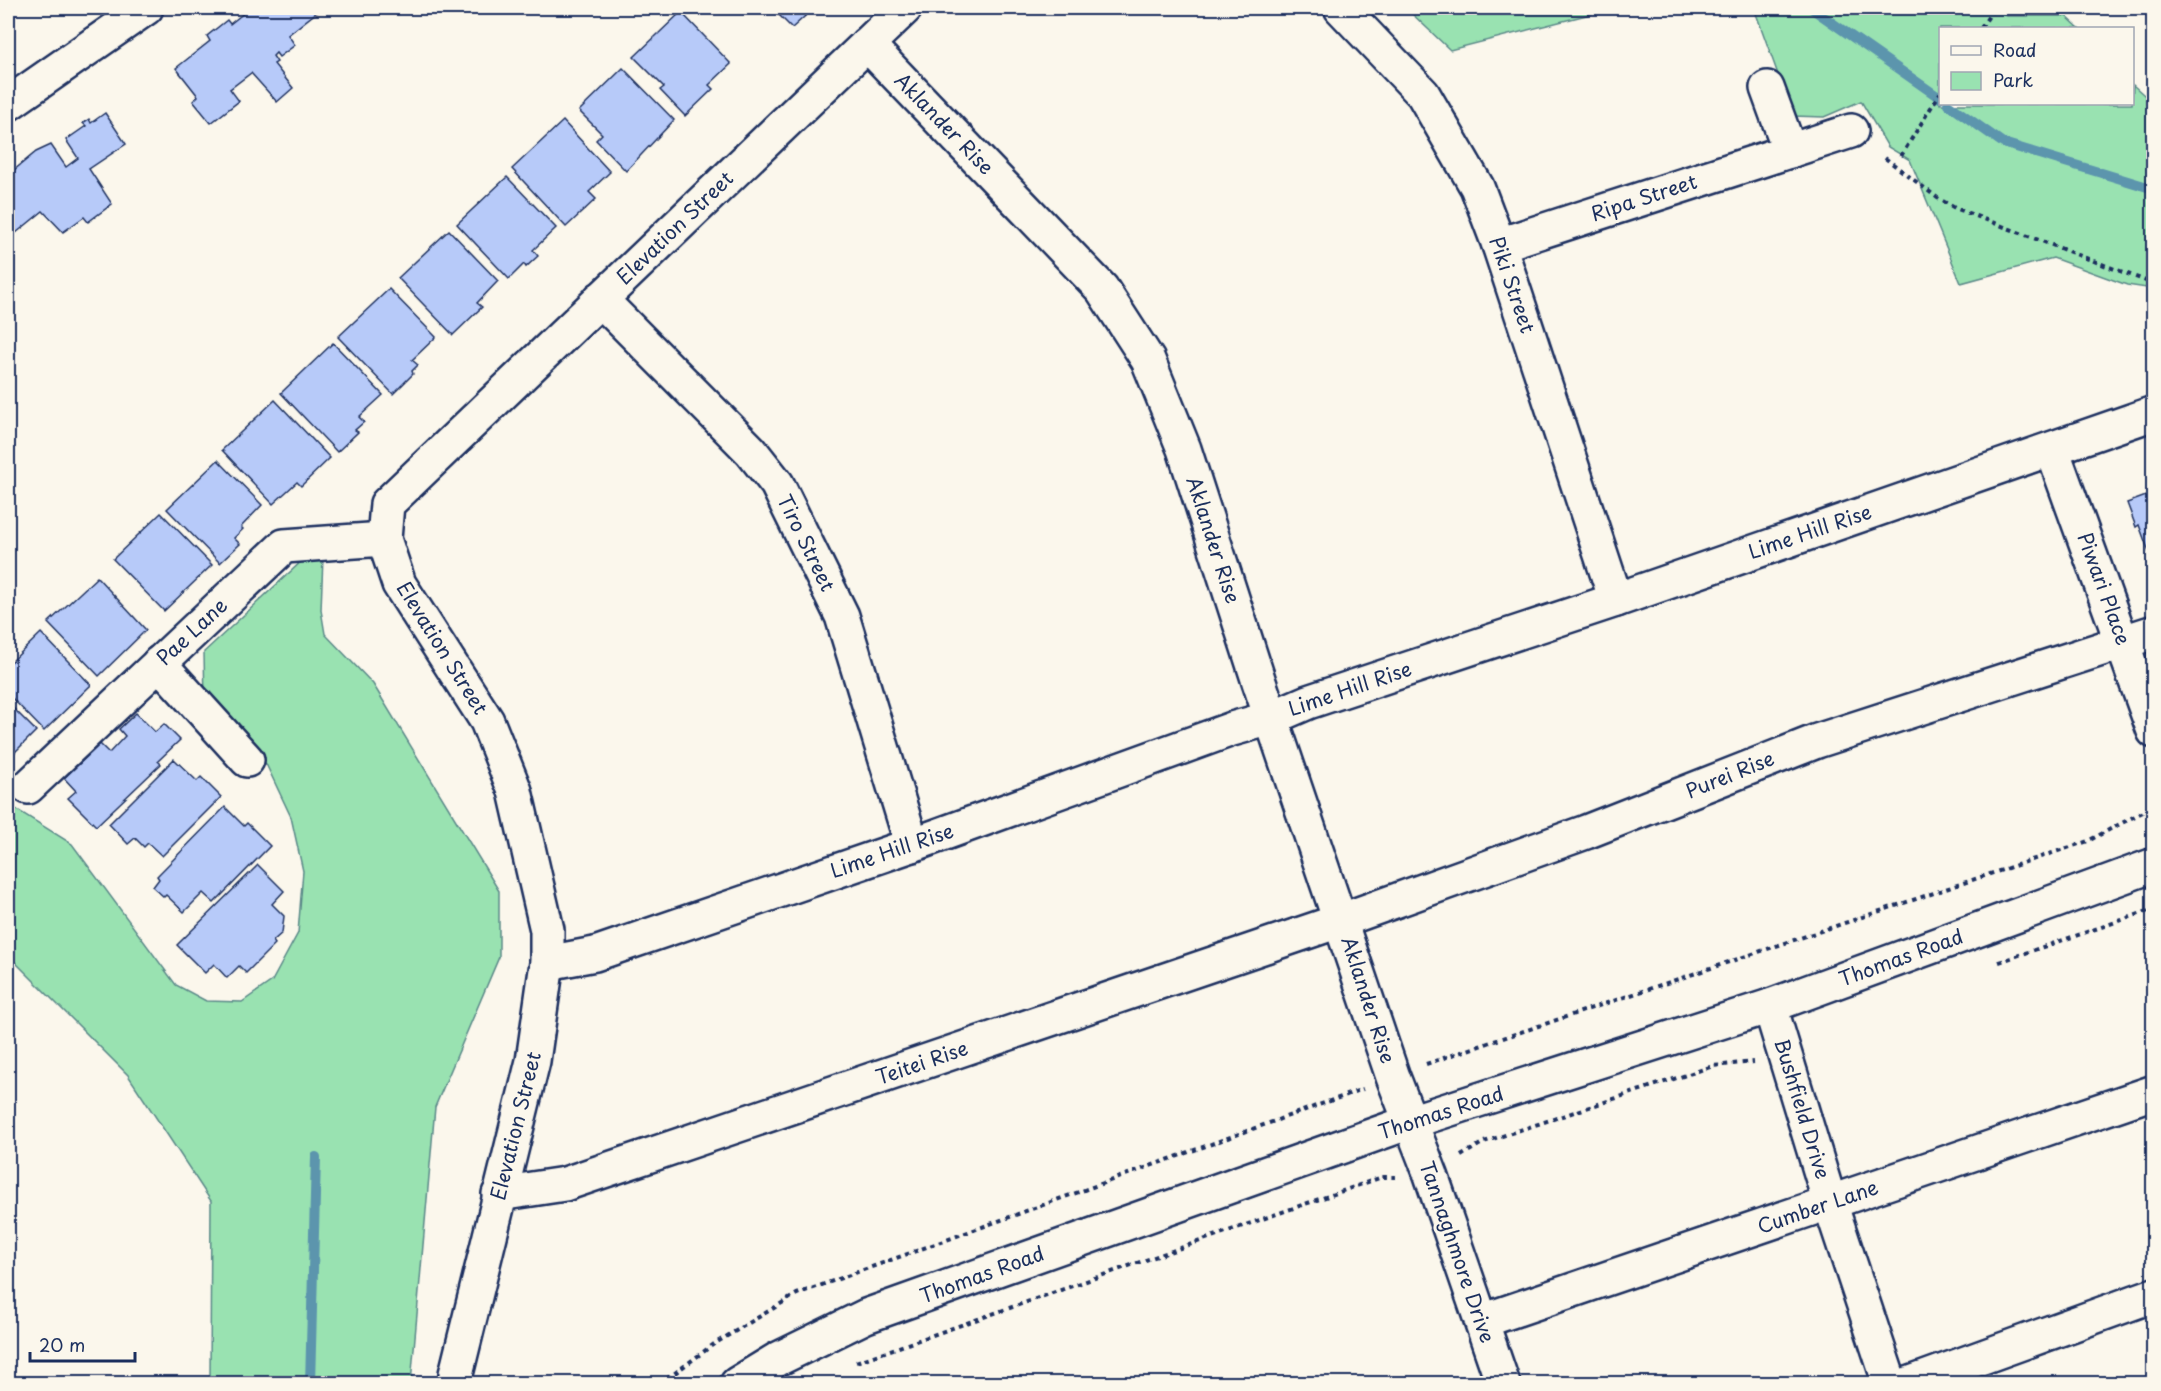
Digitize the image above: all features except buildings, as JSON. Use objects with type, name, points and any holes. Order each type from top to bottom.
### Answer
[{"type":"street","points":[[8,105],[146,8]]},
{"type":"street","name":"Elevation Street","points":[[456,1383],[456,1374],[499,1194],[533,1061],[547,963],[547,930],[515,791],[487,721],[399,584],[384,539],[387,504],[905,8]]},
{"type":"street","name":"Piki Street","points":[[1341,8],[1423,94],[1477,187],[1499,245],[1616,600]]},
{"type":"street","name":"Aklander Rise","points":[[867,44],[1102,289],[1148,360],[1184,449],[1271,718],[1410,1122]]},
{"type":"street","points":[[1767,88],[1790,151]]},
{"type":"street","name":"Ripa Street","points":[[1499,245],[1851,131]]},
{"type":"street","name":"Tiro Street","points":[[600,299],[751,451],[777,484],[842,616],[912,845]]},
{"type":"street","name":"Lime Hill Rise","points":[[547,963],[595,954],[912,845],[1232,729],[1271,718],[1308,702],[1616,600],[2154,413]]},
{"type":"street","name":"Piwari Place","points":[[2052,449],[2154,731]]},
{"type":"street","name":"Pae Lane","points":[[28,788],[284,546],[384,539]]},
{"type":"street","name":"Purei Rise","points":[[1342,920],[1586,832],[1817,741],[2154,632]]},
{"type":"street","points":[[159,663],[247,760]]},
{"type":"street","name":"Thomas Road","points":[[737,1383],[778,1359],[866,1316],[1410,1122],[1770,1006],[2154,865]]},
{"type":"street","name":"Teitei Rise","points":[[499,1194],[565,1184],[1342,920]]},
{"type":"street","name":"Bushfield Drive","points":[[1770,1006],[1830,1203],[1890,1383]]},
{"type":"street","name":"Cumber Lane","points":[[1482,1321],[2154,1092]]},
{"type":"street","name":"Tannaghmore Drive","points":[[1410,1122],[1431,1175],[1503,1383]]},
{"type":"street","points":[[1908,1383],[2154,1295]]},
{"type":"path","points":[[1982,27],[1992,11]]},
{"type":"path","points":[[1901,156],[1939,96]]},
{"type":"path","points":[[1885,158],[1939,199],[1955,208],[2154,284]]},
{"type":"path","points":[[1995,963],[2154,909]]},
{"type":"path","points":[[852,1363],[1382,1178],[1431,1175],[1485,1142],[1713,1066],[1756,1062],[1781,1042]]},
{"type":"green space","points":[[1406,8],[1614,8],[1450,50]]},
{"type":"green space","points":[[1754,8],[1995,8],[2007,16],[2066,16],[2078,27],[1939,27],[1939,105],[2134,105],[2134,86],[2153,103],[2153,289],[2127,285],[2053,258],[1961,283],[1910,160],[1888,147],[1861,101],[1824,117],[1793,116]]},
{"type":"green space","points":[[323,557],[321,610],[325,634],[373,684],[499,891],[499,957],[435,1107],[411,1383],[210,1383],[211,1201],[128,1075],[8,955],[8,804],[72,844],[176,985],[206,1001],[242,1002],[272,981],[298,933],[303,871],[291,817],[266,764],[205,702],[204,652],[303,560]]},
{"type":"waterway","points":[[1811,8],[1939,97]]},
{"type":"waterway","points":[[1949,105],[2003,143],[2154,189]]},
{"type":"waterway","points":[[310,1384],[316,1157]]}]
